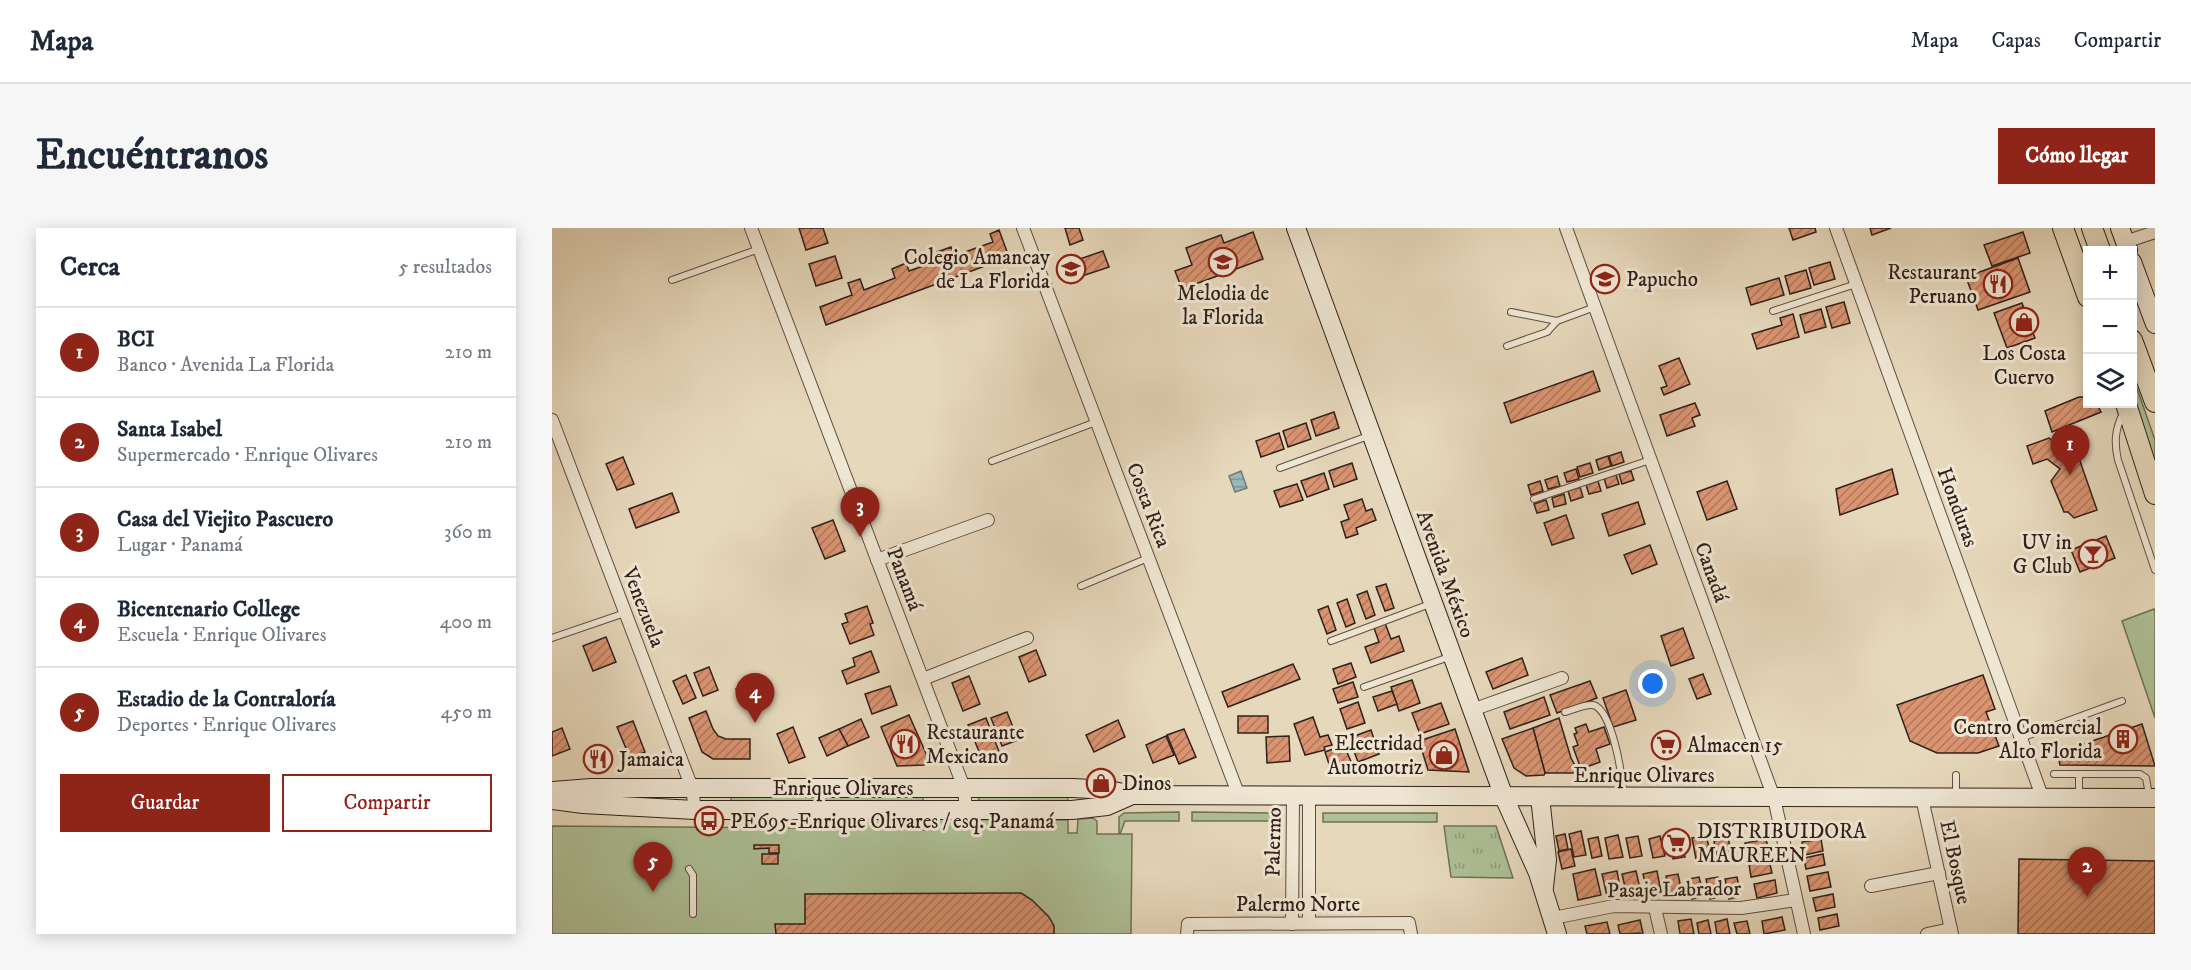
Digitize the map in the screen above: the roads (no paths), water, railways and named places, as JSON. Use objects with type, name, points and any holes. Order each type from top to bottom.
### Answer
[{"type":"main road","name":"Avenida México","points":[[1296,228],[1504,797],[1544,889],[1555,930]]},
{"type":"main road","points":[[2063,228],[2083,283]]},
{"type":"main road","points":[[2092,228],[2099,246]]},
{"type":"main road","points":[[2137,273],[2154,318]]},
{"type":"main road","points":[[2137,351],[2155,402]]},
{"type":"main road","points":[[2127,408],[2155,494]]},
{"type":"main road","name":"Enrique Olivares","points":[[552,791],[591,788],[1073,788],[1109,790],[1132,795],[1239,796],[2153,798]]},
{"type":"main road","name":"Enrique Olivares","points":[[552,800],[696,810],[966,811],[1092,808],[1107,806],[1132,795]]},
{"type":"main road","points":[[1540,797],[1547,860],[1544,889]]},
{"type":"street","name":"Panamá","points":[[751,228],[964,788],[966,811]]},
{"type":"street","name":"Costa Rica","points":[[1023,228],[1239,796]]},
{"type":"street","name":"Canadá","points":[[1566,228],[1774,798],[1804,934]]},
{"type":"street","name":"Honduras","points":[[1836,228],[2043,799]]},
{"type":"street","points":[[2125,240],[2155,232]]},
{"type":"street","name":"Venezuela","points":[[552,420],[556,441],[626,613],[692,788],[696,810]]},
{"type":"street","points":[[877,560],[988,520]]},
{"type":"street","points":[[923,679],[1027,638]]},
{"type":"street","points":[[1472,710],[1562,678]]},
{"type":"street","name":"Palermo","points":[[1301,796],[1310,923]]},
{"type":"street","name":"Palermo","points":[[1292,924],[1301,796]]},
{"type":"street","name":"El Bosque","points":[[1922,798],[1951,931]]},
{"type":"street","points":[[1871,886],[1939,873]]},
{"type":"street","name":"Pasaje Labrador","points":[[1555,930],[1614,906],[1741,908],[1796,900]]},
{"type":"street","points":[[1656,908],[1661,934]]},
{"type":"street","name":"Palermo Norte","points":[[1188,929],[1310,923],[1410,928]]},
{"type":"street","points":[[1928,934],[1951,931]]},
{"type":"lane","points":[[672,280],[759,249]]},
{"type":"lane","points":[[1773,311],[1856,284]]},
{"type":"lane","points":[[1507,346],[1547,332],[1557,321],[1595,307]]},
{"type":"lane","points":[[1511,312],[1557,321]]},
{"type":"lane","points":[[2124,408],[2117,425],[2114,441],[2118,460],[2155,570]]},
{"type":"lane","points":[[992,461],[1096,422]]},
{"type":"lane","points":[[1280,468],[1372,435]]},
{"type":"lane","points":[[1534,499],[1651,459]]},
{"type":"lane","points":[[1081,586],[1148,558]]},
{"type":"lane","points":[[1331,641],[1433,603]]},
{"type":"lane","points":[[552,638],[626,613]]},
{"type":"lane","points":[[1364,687],[1453,656]]},
{"type":"lane","points":[[2021,738],[2122,701]]},
{"type":"lane","points":[[1565,712],[1588,705],[1595,705],[1599,708],[1610,730],[1620,764],[1623,777],[1623,797]]},
{"type":"lane","points":[[2054,774],[2142,775],[2147,781],[2153,798]]},
{"type":"lane","points":[[2079,774],[2079,798]]},
{"type":"lane","points":[[1956,775],[1956,798]]},
{"type":"lane","points":[[688,869],[693,875],[693,914]]},
{"type":"water","points":[[1241,471],[1247,488],[1235,492],[1229,476]]},
{"type":"place","name":"Melodia de la Florida","points":[[1223,262]]},
{"type":"place","name":"Colegio Amancay de La Florida","points":[[1071,269]]},
{"type":"place","name":"Papucho","points":[[1605,279]]},
{"type":"place","name":"Restaurant Peruano","points":[[1998,284]]},
{"type":"place","name":"Los Costa Cuervo","points":[[2024,322]]},
{"type":"place","name":"BCI","points":[[2070,475]]},
{"type":"place","name":"Casa del Viejito Pascuero","points":[[860,537]]},
{"type":"place","name":"UV in G Club","points":[[2093,554]]},
{"type":"place","name":"Bicentenario College","points":[[755,723]]},
{"type":"place","name":"Centro Comercial Alto Florida","points":[[2123,739]]},
{"type":"place","name":"Restaurante Mexicano","points":[[905,744]]},
{"type":"place","name":"Almacen 15","points":[[1666,745]]},
{"type":"place","name":"Electridad Automotriz","points":[[1444,755]]},
{"type":"place","name":"Jamaica","points":[[598,759]]},
{"type":"place","name":"Dinos","points":[[1101,783]]},
{"type":"place","name":"PE695-Enrique Olivares / esq. Panamá","points":[[709,821]]},
{"type":"place","name":"DISTRIBUIDORA MAUREEN","points":[[1676,843]]},
{"type":"place","name":"Estadio de la Contraloría","points":[[653,892]]},
{"type":"place","name":"Santa Isabel","points":[[2087,897]]}]
